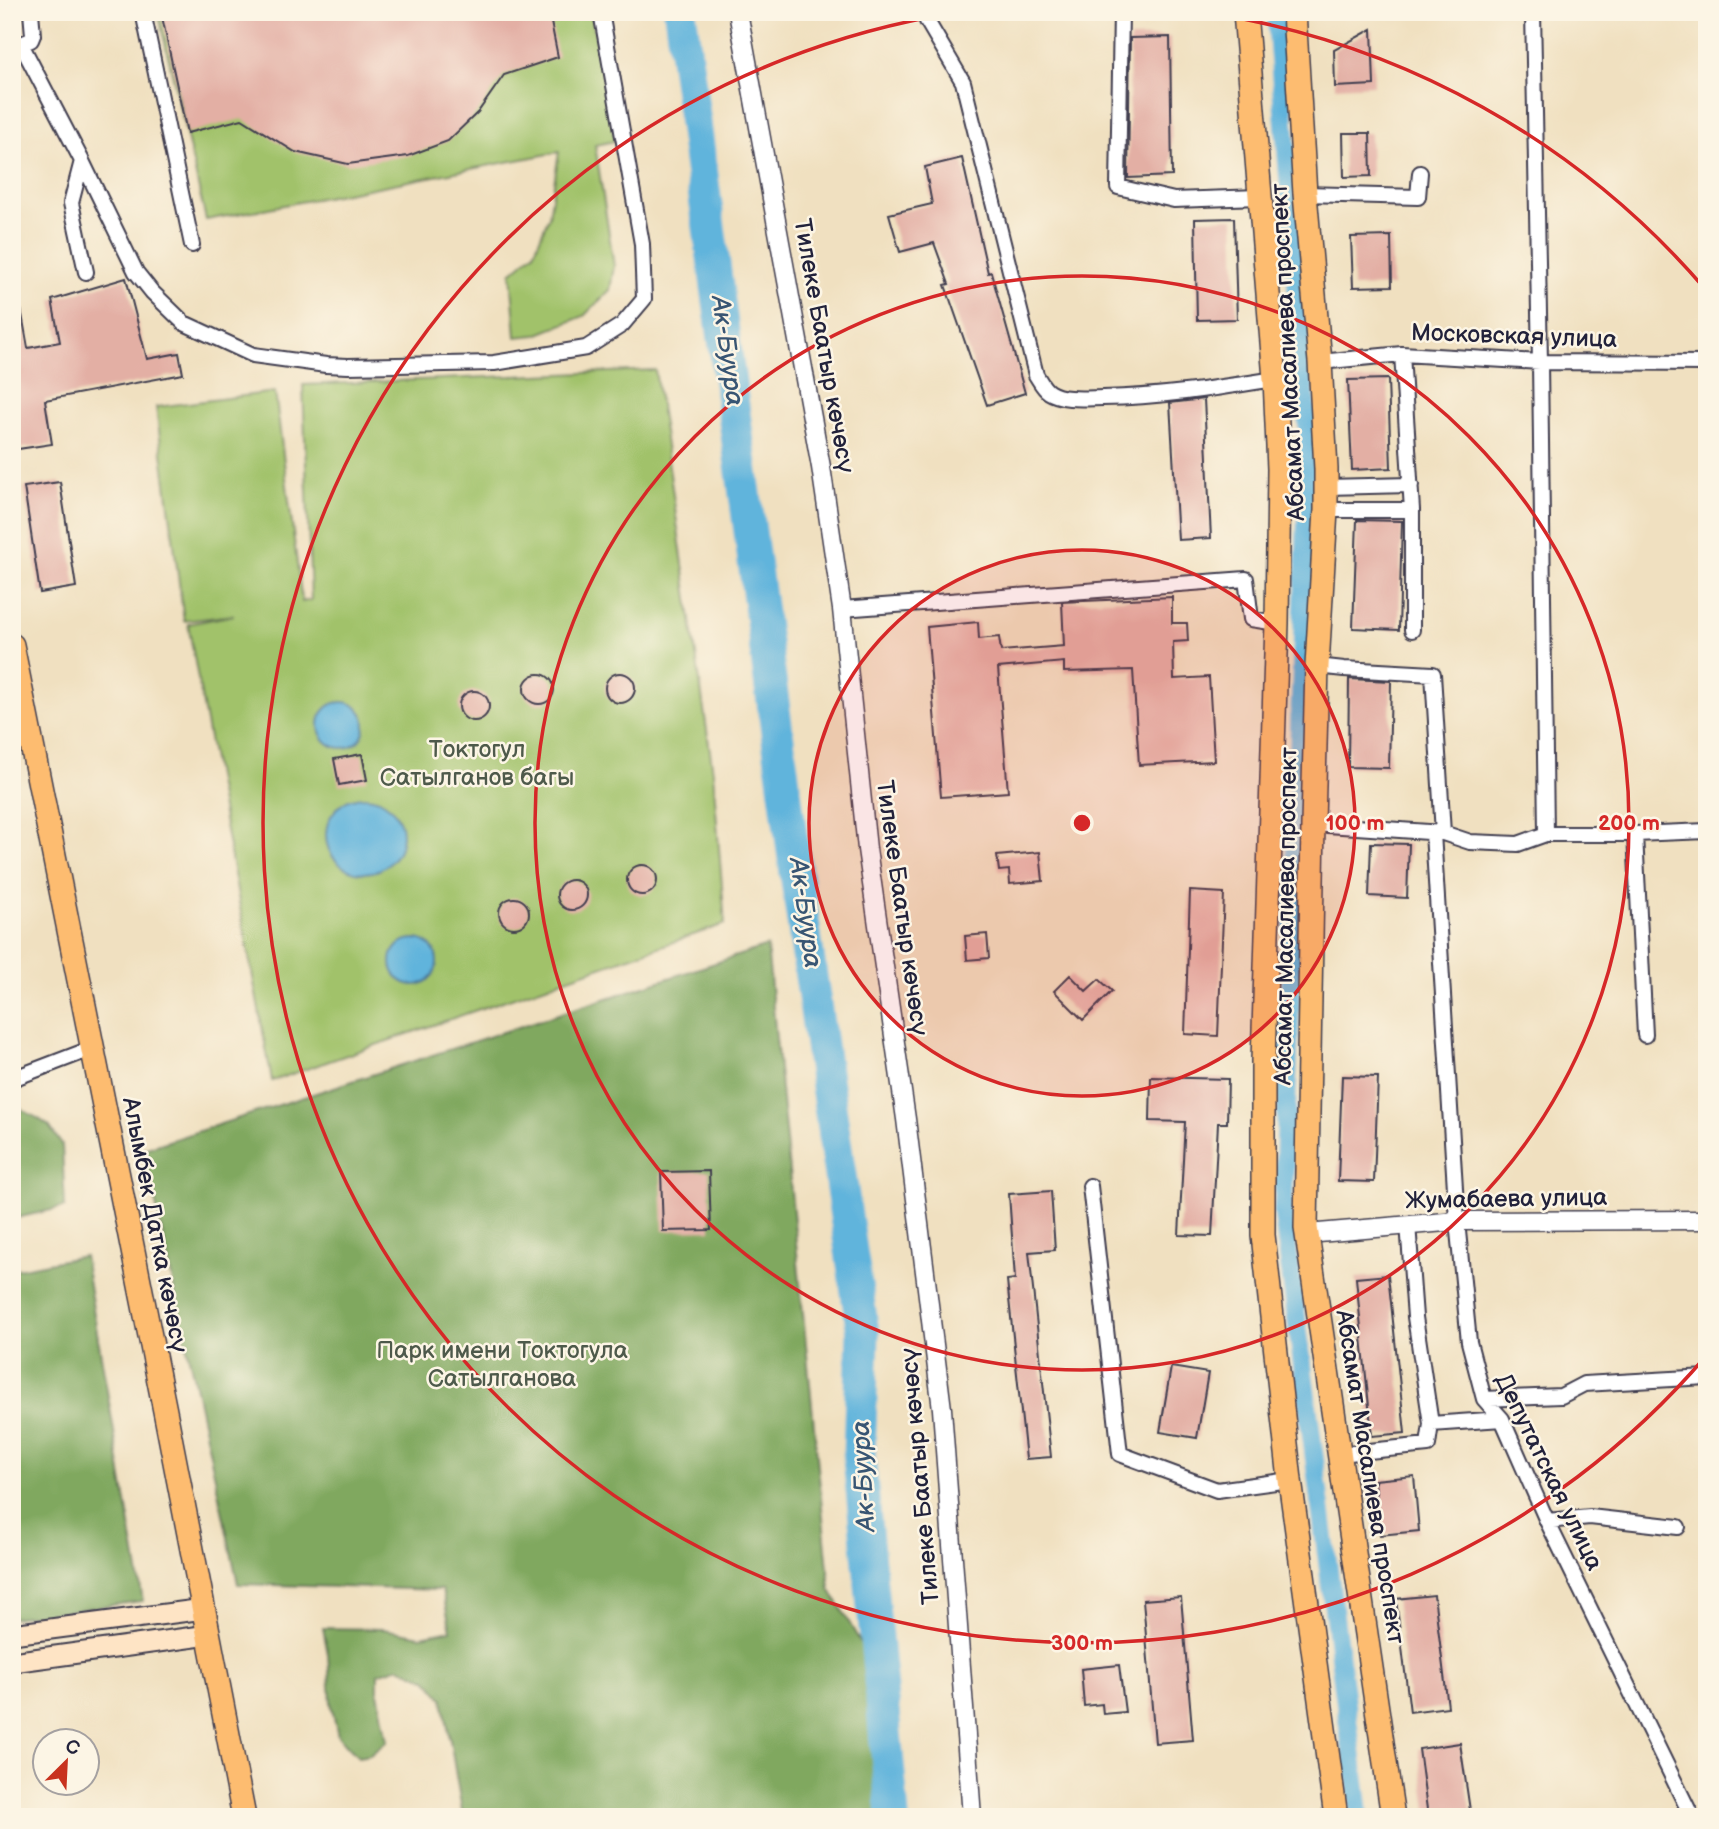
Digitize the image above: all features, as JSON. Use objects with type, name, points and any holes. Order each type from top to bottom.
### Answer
[{"type":"main road","name":"Абсамат Масалиева проспект","points":[[1245,12],[1275,379],[1279,469],[1277,622],[1262,1061],[1264,1235],[1290,1479],[1336,1817]]},
{"type":"main road","name":"Абсамат Масалиева проспект","points":[[1294,12],[1305,194],[1320,362],[1326,486],[1317,666],[1307,1234],[1393,1817]]},
{"type":"main road","name":"Алымбек Датка көчөсү","points":[[12,645],[20,727],[93,1048],[244,1817]]},
{"type":"main road","points":[[12,1634],[204,1609]]},
{"type":"main road","points":[[12,1662],[209,1635]]},
{"type":"street","points":[[31,12],[31,40],[16,44],[82,161],[136,272],[152,292],[184,323],[253,355],[348,366],[494,363],[586,348],[622,325],[644,299],[642,244],[601,12]]},
{"type":"street","points":[[143,12],[192,245]]},
{"type":"street","name":"Тилеке Баатыр көчөсү","points":[[738,12],[821,467],[842,609],[867,849],[906,1119],[942,1409],[972,1817]]},
{"type":"street","points":[[924,12],[962,82],[1036,375],[1048,391],[1060,396],[1086,398],[1147,397],[1275,379]]},
{"type":"street","points":[[1121,12],[1118,187],[1174,201],[1259,197]]},
{"type":"street","points":[[1533,12],[1546,834]]},
{"type":"street","points":[[82,161],[71,203],[86,272]]},
{"type":"street","points":[[1305,194],[1418,198],[1420,173]]},
{"type":"street","points":[[1402,354],[1412,510],[1412,630]]},
{"type":"street","name":"Московская улица","points":[[1320,362],[1402,354],[1540,362],[1707,363]]},
{"type":"street","points":[[1326,486],[1411,485]]},
{"type":"street","points":[[1326,510],[1412,510]]},
{"type":"street","points":[[842,609],[1246,579],[1251,619],[1277,622]]},
{"type":"street","name":"Депутатская улица","points":[[1317,666],[1433,674],[1457,1221],[1469,1342],[1484,1399],[1502,1419],[1547,1521],[1690,1813]]},
{"type":"street","points":[[1313,824],[1438,833],[1471,842],[1518,844],[1546,834],[1707,831]]},
{"type":"street","points":[[1635,834],[1645,1035]]},
{"type":"street","points":[[12,1079],[93,1048]]},
{"type":"street","points":[[1090,1186],[1120,1454],[1217,1490],[1290,1479]]},
{"type":"street","name":"Жумабаева улица","points":[[1307,1234],[1457,1221],[1707,1220]]},
{"type":"street","points":[[1339,1454],[1428,1445],[1431,1424],[1415,1317],[1408,1224]]},
{"type":"street","points":[[1484,1399],[1561,1395],[1584,1384],[1707,1377]]},
{"type":"street","points":[[1431,1424],[1502,1419]]},
{"type":"street","points":[[1547,1521],[1590,1517],[1678,1527]]},
{"type":"green space","points":[[158,12],[591,12],[615,141],[595,145],[614,266],[610,290],[584,316],[536,335],[516,337],[511,273],[534,253],[549,216],[559,152],[206,220]]},
{"type":"green space","name":"Токтогул Сатылганов багы","points":[[655,370],[713,772],[725,924],[272,1081],[188,624],[234,615],[184,621],[156,407],[275,392],[302,602],[311,600],[303,385]]},
{"type":"green space","name":"Парк имени Токтогула Сатылганова","points":[[767,946],[830,1589],[870,1659],[884,1817],[463,1817],[443,1699],[427,1679],[399,1667],[378,1674],[378,1692],[387,1741],[370,1755],[358,1757],[338,1736],[331,1703],[328,1654],[323,1628],[383,1629],[421,1636],[451,1630],[442,1590],[238,1584],[144,1149]]},
{"type":"green space","points":[[12,1104],[49,1126],[62,1145],[65,1207],[12,1219]]},
{"type":"green space","points":[[84,1256],[143,1601],[12,1618],[12,1270]]},
{"type":"water","points":[[342,702],[358,709],[365,725],[358,741],[342,748],[326,741],[319,725],[326,709]]},
{"type":"water","points":[[364,797],[379,800],[391,808],[399,820],[402,835],[399,850],[391,862],[379,870],[364,873],[349,870],[337,862],[329,850],[326,835],[329,820],[337,808],[349,800]]},
{"type":"water","points":[[414,939],[430,946],[437,962],[430,978],[414,985],[398,978],[391,962],[398,946]]},
{"type":"building","points":[[161,12],[549,12],[558,57],[504,75],[478,112],[448,141],[408,156],[348,164],[295,152],[242,119],[187,133]]},
{"type":"building","points":[[1372,29],[1374,85],[1335,87],[1334,50]]},
{"type":"building","points":[[1170,37],[1172,176],[1128,178],[1130,38]]},
{"type":"building","points":[[1343,133],[1370,133],[1371,176],[1344,177]]},
{"type":"building","points":[[962,158],[988,273],[991,272],[1025,393],[987,405],[945,285],[949,284],[934,243],[900,252],[889,214],[932,204],[925,167]]},
{"type":"building","points":[[1234,218],[1237,319],[1197,320],[1195,219]]},
{"type":"building","points":[[1391,236],[1392,286],[1353,287],[1351,237]]},
{"type":"building","points":[[126,278],[147,359],[179,353],[183,374],[45,400],[52,444],[18,449],[12,415],[12,304],[20,303],[28,348],[60,342],[52,300]]},
{"type":"building","points":[[1388,379],[1391,468],[1352,470],[1348,380]]},
{"type":"building","points":[[1204,399],[1211,538],[1178,540],[1170,403]]},
{"type":"building","points":[[60,482],[76,587],[40,593],[24,487]]},
{"type":"building","points":[[1357,520],[1402,521],[1399,630],[1353,628]]},
{"type":"building","points":[[1172,597],[1172,623],[1187,623],[1188,641],[1173,642],[1174,679],[1209,677],[1214,761],[1139,765],[1133,670],[1064,672],[1064,662],[998,668],[1008,792],[941,797],[927,627],[978,622],[979,639],[999,637],[1001,651],[1064,646],[1062,602]]},
{"type":"building","points":[[620,673],[626,674],[634,682],[634,694],[626,702],[620,703],[614,702],[606,694],[605,688],[606,682],[614,674]]},
{"type":"building","points":[[539,674],[545,675],[553,683],[553,695],[545,703],[539,704],[533,703],[525,695],[524,689],[525,683],[533,675]]},
{"type":"building","points":[[1349,679],[1391,681],[1389,768],[1348,767]]},
{"type":"building","points":[[474,691],[480,692],[488,700],[488,712],[480,720],[474,721],[468,720],[460,712],[459,706],[460,700],[468,692]]},
{"type":"building","points":[[362,754],[367,780],[339,785],[334,759]]},
{"type":"building","points":[[1371,843],[1409,844],[1407,898],[1369,896]]},
{"type":"building","points":[[1040,852],[1043,881],[1010,884],[1009,870],[999,871],[997,856]]},
{"type":"building","points":[[642,865],[648,866],[656,874],[656,886],[648,894],[642,895],[636,894],[628,886],[627,880],[628,874],[636,866]]},
{"type":"building","points":[[572,880],[578,881],[586,889],[586,901],[578,909],[572,910],[566,909],[558,901],[557,895],[558,889],[566,881]]},
{"type":"building","points":[[1190,891],[1224,893],[1218,1036],[1185,1034]]},
{"type":"building","points":[[514,898],[520,899],[528,907],[528,919],[520,927],[514,928],[508,927],[500,919],[499,913],[500,907],[508,899]]},
{"type":"building","points":[[987,934],[989,958],[967,960],[965,936]]},
{"type":"building","points":[[1070,975],[1086,991],[1099,979],[1112,991],[1083,1020],[1054,991]]},
{"type":"building","points":[[1342,1076],[1378,1077],[1374,1182],[1338,1181]]},
{"type":"building","points":[[1151,1077],[1228,1079],[1227,1123],[1218,1123],[1212,1236],[1179,1235],[1185,1122],[1150,1121]]},
{"type":"building","points":[[709,1171],[711,1230],[663,1231],[661,1172]]},
{"type":"building","points":[[1051,1191],[1055,1250],[1029,1252],[1051,1457],[1026,1459],[1007,1280],[1015,1279],[1009,1194]]},
{"type":"building","points":[[1388,1275],[1405,1433],[1372,1436],[1356,1278]]},
{"type":"building","points":[[1171,1367],[1208,1373],[1197,1438],[1160,1432]]},
{"type":"building","points":[[1414,1476],[1419,1531],[1380,1535],[1375,1480]]},
{"type":"building","points":[[1434,1595],[1448,1707],[1410,1712],[1396,1599]]},
{"type":"building","points":[[1181,1597],[1193,1740],[1155,1743],[1143,1600]]},
{"type":"building","points":[[1119,1665],[1125,1712],[1103,1714],[1102,1704],[1084,1706],[1081,1669]]},
{"type":"building","points":[[1460,1743],[1471,1817],[1428,1817],[1419,1749]]},
{"type":"waterway","name":"Ак-Буура","points":[[680,12],[796,873],[863,1333],[859,1457],[893,1817]]},
{"type":"waterway","points":[[1276,12],[1309,447],[1283,1212],[1360,1817]]}]
